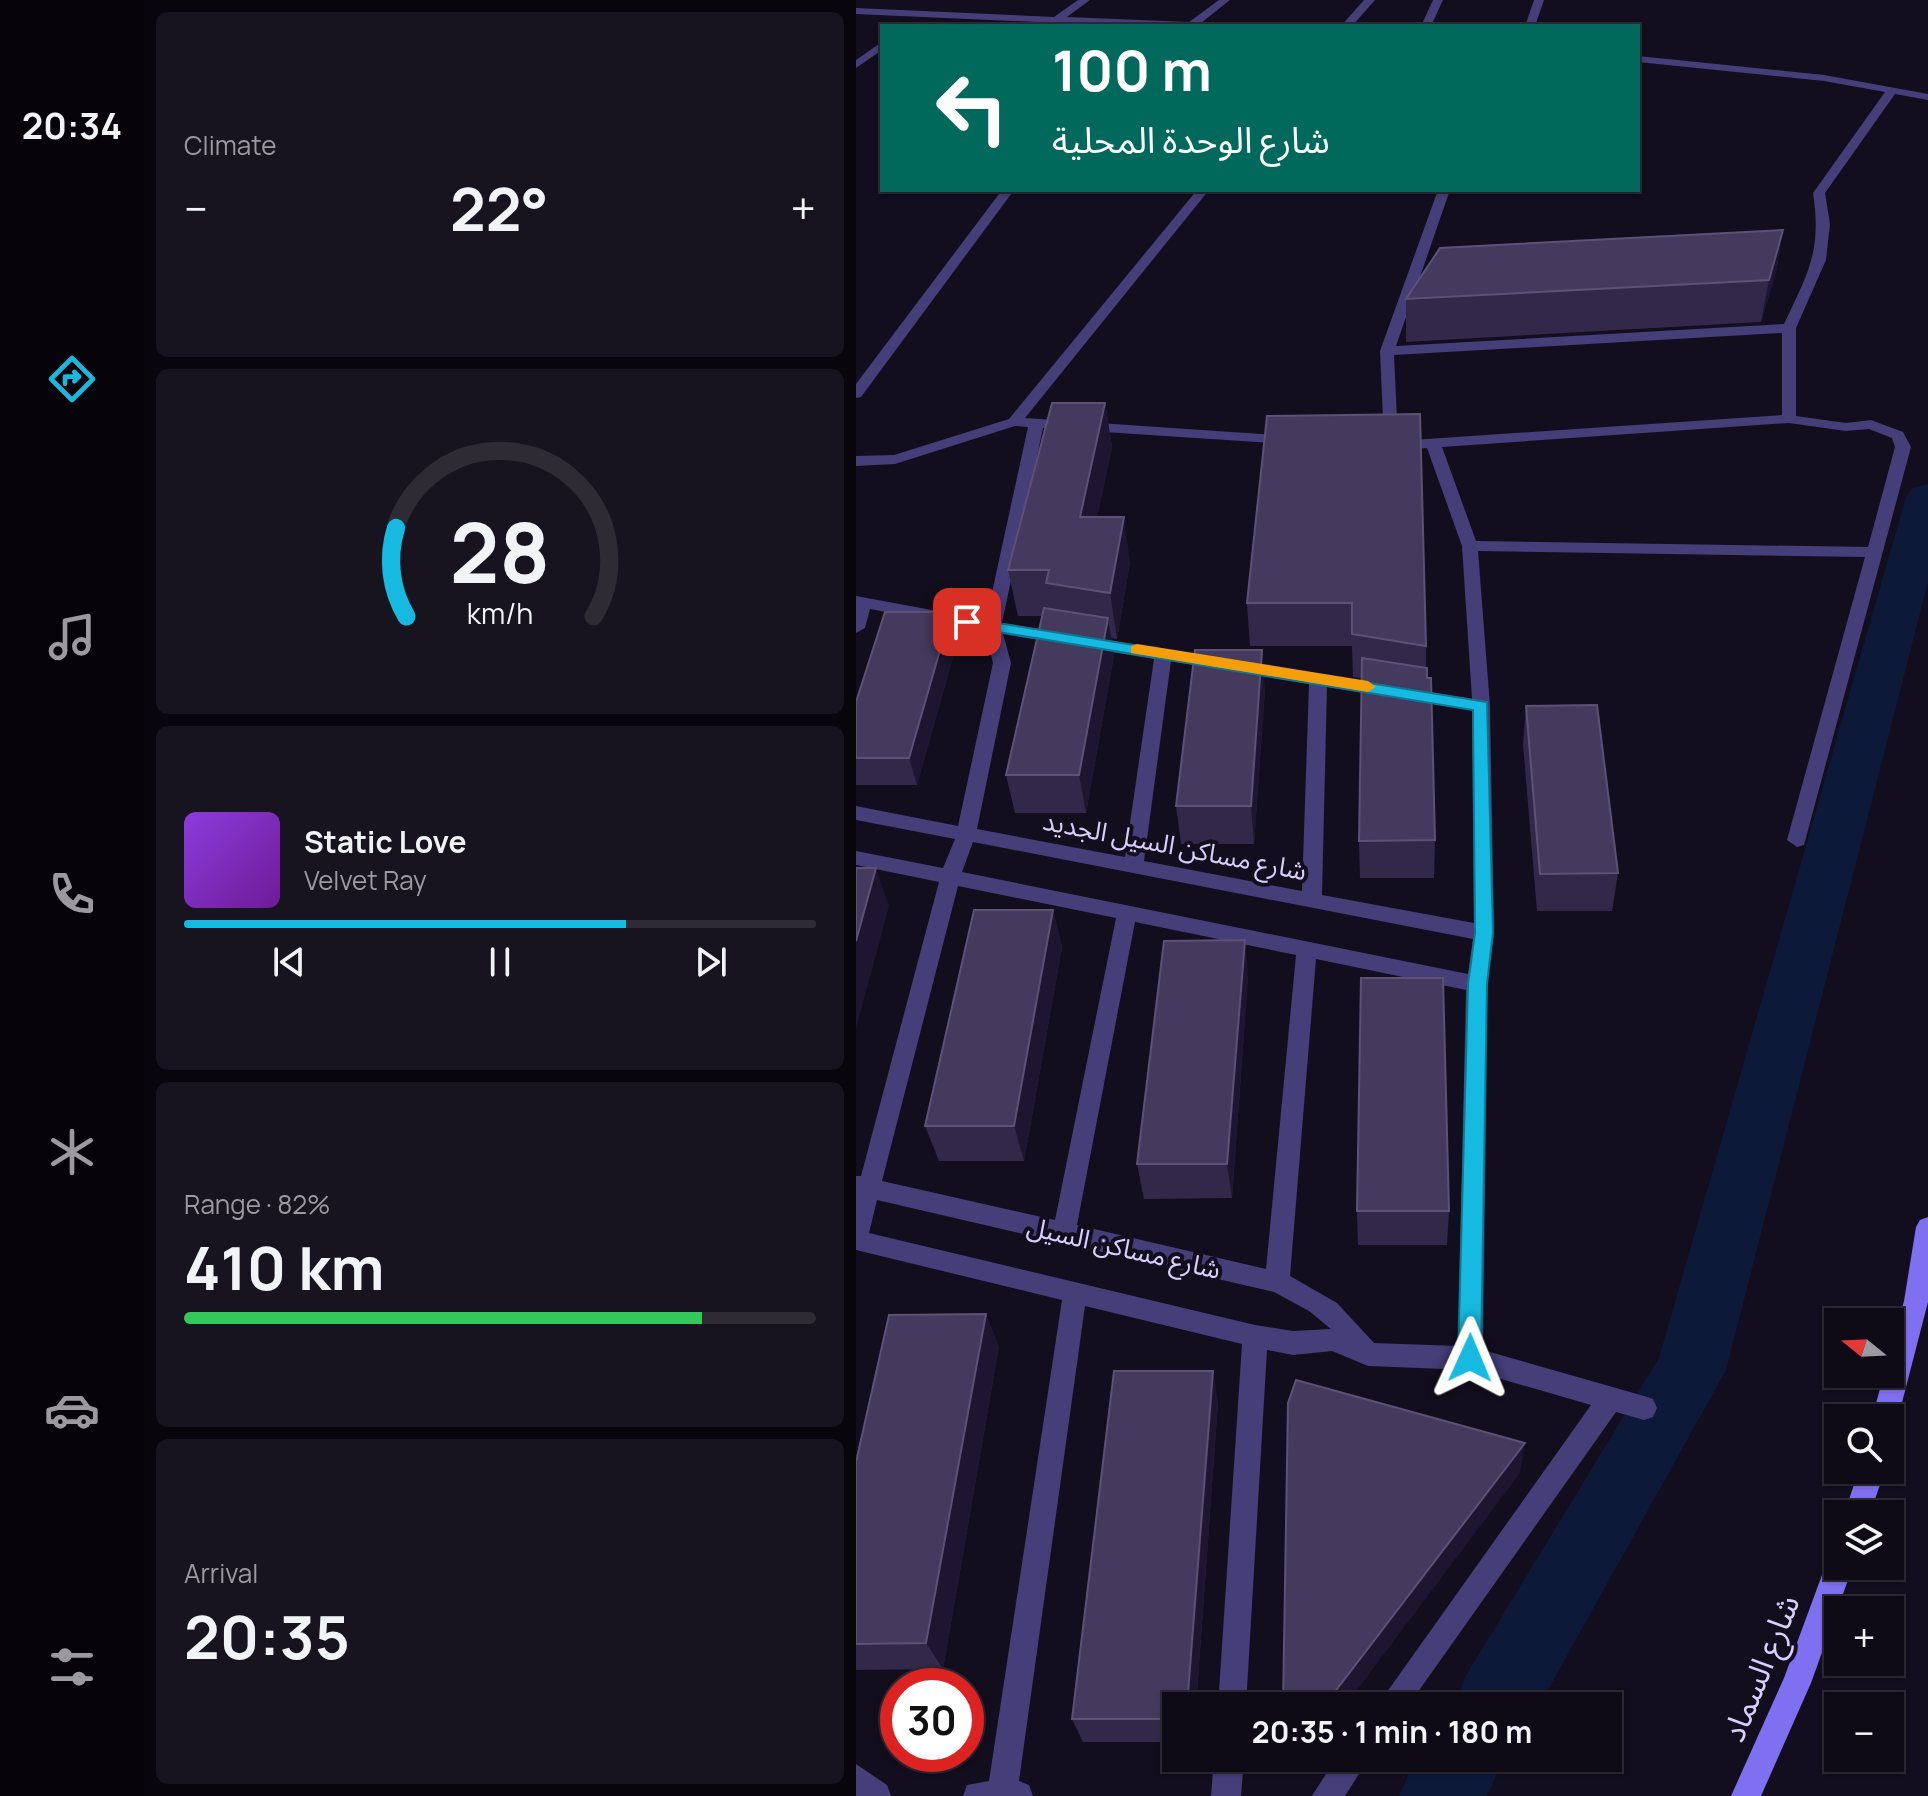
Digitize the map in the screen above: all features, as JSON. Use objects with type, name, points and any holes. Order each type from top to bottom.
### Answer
[{"type":"street","points":[[909,24],[947,0]]},
{"type":"street","points":[[1057,19],[1085,0]]},
{"type":"street","points":[[1194,24],[1225,0]]},
{"type":"street","points":[[1348,24],[1370,0]]},
{"type":"street","points":[[1427,24],[1438,0]]},
{"type":"street","points":[[1531,24],[1539,0]]},
{"type":"street","points":[[856,11],[1153,24]]},
{"type":"street","points":[[856,65],[880,47]]},
{"type":"street","points":[[1640,59],[1824,78],[1928,97]]},
{"type":"street","points":[[1789,419],[1789,328],[1820,260],[1824,224],[1819,193],[1891,92]]},
{"type":"street","points":[[856,394],[1007,192]]},
{"type":"street","points":[[1014,422],[1201,192]]},
{"type":"street","points":[[1443,192],[1387,351],[1384,445],[1789,419],[1846,427],[1871,424],[1891,431],[1901,440],[1903,447],[1876,552],[1797,840]]},
{"type":"street","points":[[1387,351],[1789,328]]},
{"type":"street","points":[[856,461],[895,459],[1014,422],[1302,441]]},
{"type":"street","points":[[1036,424],[993,627],[1002,663],[966,834],[950,877],[862,1186],[856,1238],[1255,1336],[1293,1343],[1332,1340],[1368,1354],[1470,1358],[1644,1408]]},
{"type":"street","points":[[1433,444],[1470,546],[1481,706],[1484,933],[1477,984],[1470,1358]]},
{"type":"street","points":[[1470,546],[1876,552]]},
{"type":"street","points":[[856,628],[860,602],[993,627],[1481,706]]},
{"type":"street","points":[[1133,866],[1164,653]]},
{"type":"street","points":[[1312,900],[1318,678]]},
{"type":"street","name":"شارع مساكن السيل الجديد","points":[[856,813],[1484,933]]},
{"type":"street","points":[[856,858],[1477,984]]},
{"type":"street","points":[[1064,1233],[1127,913]]},
{"type":"street","points":[[1277,1282],[1307,950]]},
{"type":"street","name":"شارع مساكن السيل","points":[[862,1186],[1277,1282],[1313,1298],[1344,1322],[1368,1354]]},
{"type":"street","points":[[1889,1404],[1916,1301],[1928,1227]]},
{"type":"street","points":[[999,1795],[1075,1292]]},
{"type":"street","points":[[1233,1692],[1255,1336]]},
{"type":"street","points":[[1401,1692],[1611,1398]]},
{"type":"street","name":"شارع السماد","points":[[1746,1796],[1797,1683],[1834,1580]]},
{"type":"street","points":[[1226,1796],[1228,1772]]},
{"type":"street","points":[[1327,1796],[1344,1772]]},
{"type":"street","points":[[856,1779],[876,1796]]},
{"type":"building","points":[[1783,230],[1769,280],[1406,299],[1440,248]]},
{"type":"building","points":[[1052,403],[1105,403],[1080,517],[1124,517],[1110,593],[1046,583],[1049,570],[1008,570]]},
{"type":"building","points":[[1420,414],[1426,646],[1352,634],[1352,603],[1247,603],[1267,416]]},
{"type":"building","points":[[1044,608],[1108,618],[1079,775],[1006,775]]},
{"type":"building","points":[[885,612],[951,612],[909,758],[856,758],[856,702]]},
{"type":"building","points":[[1195,650],[1262,650],[1251,806],[1176,806]]},
{"type":"building","points":[[1362,658],[1427,668],[1427,678],[1431,678],[1435,840],[1359,841]]},
{"type":"building","points":[[1597,705],[1618,873],[1540,874],[1526,706]]},
{"type":"building","points":[[856,868],[876,868],[856,941]]},
{"type":"building","points":[[974,910],[1053,910],[1014,1126],[925,1126]]},
{"type":"building","points":[[1245,940],[1227,1164],[1137,1164],[1164,941]]},
{"type":"building","points":[[1361,978],[1443,978],[1449,1211],[1357,1211]]},
{"type":"building","points":[[986,1314],[926,1643],[856,1644],[856,1462],[889,1315]]},
{"type":"building","points":[[1114,1371],[1213,1371],[1188,1692],[1162,1692],[1162,1719],[1072,1719]]},
{"type":"building","points":[[1296,1380],[1525,1443],[1335,1692],[1283,1692],[1288,1403]]},
{"type":"waterway","points":[[1502,1692],[1691,1370],[1928,497]]},
{"type":"waterway","points":[[1441,1796],[1455,1772]]},
{"type":"slow traffic","points":[[1137,649],[1368,687]]},
{"type":"route","points":[[967,622],[1481,706],[1484,933],[1477,984],[1470,1358]]}]
